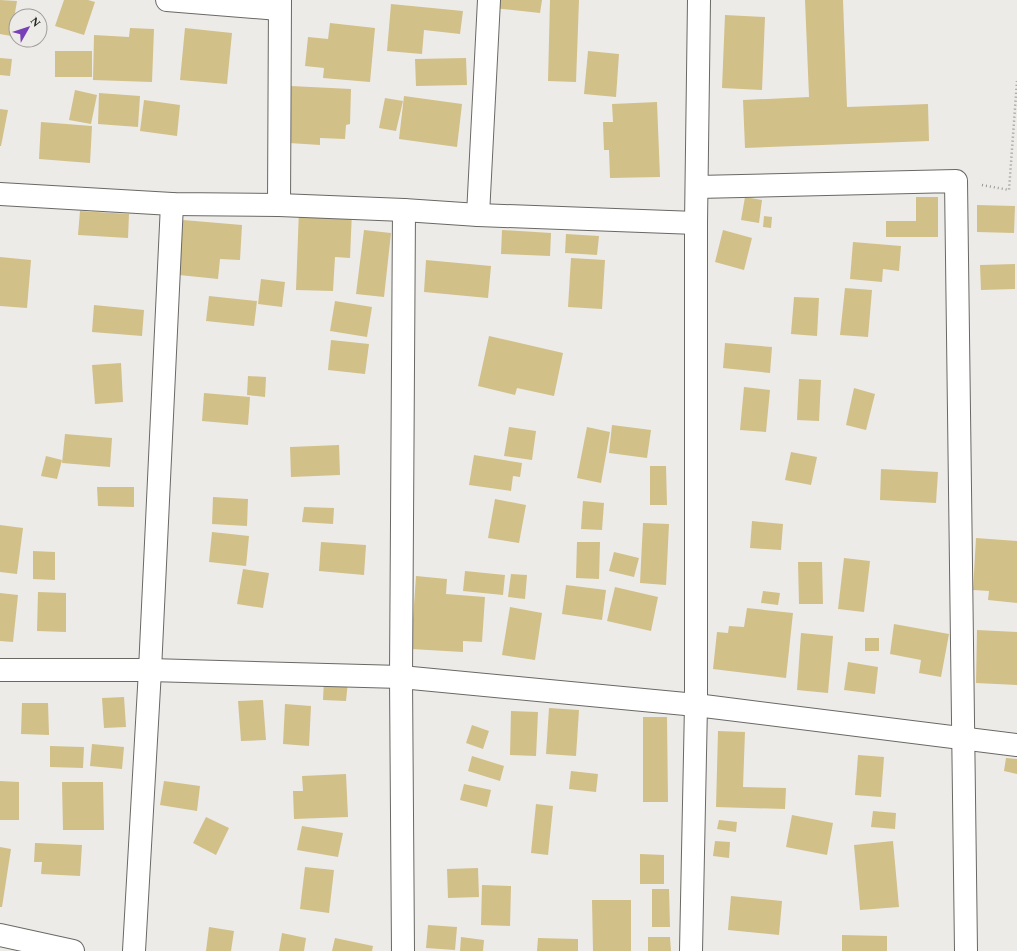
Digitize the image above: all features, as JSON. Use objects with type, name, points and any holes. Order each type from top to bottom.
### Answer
[{"type":"street","points":[[167,0],[279,5],[279,205]]},
{"type":"street","points":[[478,215],[489,0]]},
{"type":"street","points":[[691,951],[696,705],[696,223],[698,0]]},
{"type":"street","points":[[697,187],[956,181],[966,951]]},
{"type":"street","points":[[0,194],[172,204],[279,205],[404,210],[478,215],[696,223]]},
{"type":"street","points":[[134,951],[150,670],[172,204]]},
{"type":"street","points":[[403,951],[401,677],[404,210]]},
{"type":"street","points":[[0,670],[150,670],[401,677],[696,705],[1017,745]]},
{"type":"street","points":[[0,935],[74,951]]},
{"type":"path","points":[[956,181],[1009,190],[1017,81]]},
{"type":"building","points":[[0,0],[17,1],[16,8],[8,8],[8,35],[0,34]]},
{"type":"building","points":[[64,0],[88,0],[95,2],[84,35],[55,26]]},
{"type":"building","points":[[494,0],[542,0],[540,13],[493,8]]},
{"type":"building","points":[[550,0],[579,0],[576,82],[548,81]]},
{"type":"building","points":[[805,0],[843,0],[847,107],[928,104],[929,141],[745,148],[743,100],[809,97]]},
{"type":"building","points":[[391,4],[463,11],[460,34],[424,30],[422,54],[387,51]]},
{"type":"building","points":[[725,15],[765,17],[762,90],[722,88]]},
{"type":"building","points":[[330,23],[375,28],[370,82],[323,78],[324,68],[305,66],[308,37],[328,39]]},
{"type":"building","points":[[130,28],[154,29],[152,82],[93,80],[94,35],[129,37]]},
{"type":"building","points":[[185,28],[232,33],[227,84],[180,80]]},
{"type":"building","points":[[55,51],[92,51],[92,77],[55,77]]},
{"type":"building","points":[[588,51],[619,54],[616,97],[584,94]]},
{"type":"building","points":[[0,58],[12,59],[10,76],[0,75]]},
{"type":"building","points":[[466,58],[467,85],[416,86],[415,59]]},
{"type":"building","points":[[291,86],[351,89],[350,124],[346,125],[345,139],[320,138],[320,145],[289,143]]},
{"type":"building","points":[[75,90],[97,95],[91,124],[69,120]]},
{"type":"building","points":[[99,93],[140,96],[138,127],[98,124]]},
{"type":"building","points":[[404,96],[462,104],[457,147],[399,139]]},
{"type":"building","points":[[385,98],[403,101],[396,131],[379,128]]},
{"type":"building","points":[[144,100],[180,105],[177,136],[140,131]]},
{"type":"building","points":[[657,102],[660,177],[610,178],[609,150],[604,150],[603,122],[613,122],[612,104]]},
{"type":"building","points":[[0,109],[8,110],[1,146],[0,146]]},
{"type":"building","points":[[41,122],[92,126],[90,163],[39,159]]},
{"type":"building","points":[[745,197],[762,200],[759,223],[741,220]]},
{"type":"building","points":[[916,197],[938,197],[938,237],[886,237],[886,221],[916,221]]},
{"type":"building","points":[[977,205],[1015,206],[1014,233],[977,232]]},
{"type":"building","points":[[299,209],[352,212],[350,258],[335,257],[333,291],[296,290]]},
{"type":"building","points":[[80,211],[129,214],[128,238],[78,235]]},
{"type":"building","points":[[764,216],[772,217],[771,228],[763,227]]},
{"type":"building","points":[[183,220],[242,225],[240,260],[220,259],[218,279],[179,275]]},
{"type":"building","points":[[364,230],[391,233],[384,297],[356,294]]},
{"type":"building","points":[[502,230],[551,233],[550,256],[501,254]]},
{"type":"building","points":[[723,230],[752,238],[744,270],[715,262]]},
{"type":"building","points":[[566,234],[599,236],[597,255],[565,253]]},
{"type":"building","points":[[853,242],[901,246],[899,271],[883,269],[882,282],[850,279]]},
{"type":"building","points":[[0,257],[31,260],[27,308],[0,306]]},
{"type":"building","points":[[571,258],[605,260],[602,309],[568,307]]},
{"type":"building","points":[[426,260],[491,266],[488,298],[424,292]]},
{"type":"building","points":[[1015,264],[1015,289],[981,290],[980,265]]},
{"type":"building","points":[[261,279],[285,282],[282,307],[258,304]]},
{"type":"building","points":[[845,288],[872,290],[868,337],[840,335]]},
{"type":"building","points":[[209,296],[257,301],[254,326],[206,321]]},
{"type":"building","points":[[794,297],[819,298],[817,336],[791,334]]},
{"type":"building","points":[[335,301],[372,307],[367,337],[330,331]]},
{"type":"building","points":[[94,305],[144,310],[142,336],[92,332]]},
{"type":"building","points":[[489,336],[563,353],[554,396],[517,388],[515,395],[478,386]]},
{"type":"building","points":[[331,340],[369,344],[365,374],[328,370]]},
{"type":"building","points":[[725,343],[772,347],[770,373],[723,368]]},
{"type":"building","points":[[121,363],[123,402],[95,404],[92,365]]},
{"type":"building","points":[[248,376],[266,377],[265,397],[247,395]]},
{"type":"building","points":[[799,379],[821,380],[819,421],[797,420]]},
{"type":"building","points":[[744,387],[770,390],[766,432],[740,430]]},
{"type":"building","points":[[854,388],[875,394],[866,430],[846,425]]},
{"type":"building","points":[[204,393],[250,397],[248,425],[202,421]]},
{"type":"building","points":[[612,425],[651,430],[647,458],[609,453]]},
{"type":"building","points":[[509,427],[536,431],[532,460],[504,456]]},
{"type":"building","points":[[587,427],[610,432],[601,483],[577,478]]},
{"type":"building","points":[[65,434],[112,438],[110,467],[62,463]]},
{"type":"building","points":[[339,445],[340,475],[291,477],[290,447]]},
{"type":"building","points":[[791,452],[817,457],[811,485],[785,480]]},
{"type":"building","points":[[474,455],[522,463],[520,477],[513,476],[511,491],[469,485]]},
{"type":"building","points":[[46,456],[62,460],[57,479],[41,476]]},
{"type":"building","points":[[650,466],[666,466],[667,505],[650,505]]},
{"type":"building","points":[[881,469],[938,472],[936,503],[880,500]]},
{"type":"building","points":[[97,487],[134,487],[134,507],[98,506]]},
{"type":"building","points":[[213,497],[248,499],[247,526],[212,524]]},
{"type":"building","points":[[495,499],[526,505],[519,543],[488,538]]},
{"type":"building","points":[[583,501],[604,503],[602,530],[581,529]]},
{"type":"building","points":[[304,507],[334,508],[333,524],[302,522]]},
{"type":"building","points":[[752,521],[783,524],[781,550],[750,548]]},
{"type":"building","points":[[643,523],[669,524],[666,585],[640,583]]},
{"type":"building","points":[[0,525],[23,528],[17,574],[0,572]]},
{"type":"building","points":[[212,532],[249,536],[246,566],[209,562]]},
{"type":"building","points":[[976,538],[1017,541],[1017,603],[988,600],[989,591],[973,590]]},
{"type":"building","points":[[321,542],[366,545],[364,575],[319,571]]},
{"type":"building","points":[[577,542],[600,542],[599,579],[576,578]]},
{"type":"building","points":[[33,551],[55,552],[55,580],[33,579]]},
{"type":"building","points":[[614,552],[639,558],[634,577],[609,571]]},
{"type":"building","points":[[844,558],[870,561],[864,612],[838,609]]},
{"type":"building","points":[[798,562],[822,562],[823,604],[799,604]]},
{"type":"building","points":[[243,569],[269,573],[263,608],[237,604]]},
{"type":"building","points":[[465,571],[505,575],[503,595],[463,591]]},
{"type":"building","points":[[511,574],[527,575],[525,599],[508,597]]},
{"type":"building","points":[[416,576],[447,579],[446,594],[485,597],[482,642],[463,641],[463,652],[411,649]]},
{"type":"building","points":[[566,585],[606,590],[602,620],[562,614]]},
{"type":"building","points":[[615,587],[658,597],[651,631],[607,621]]},
{"type":"building","points":[[763,591],[780,593],[778,605],[761,603]]},
{"type":"building","points":[[38,592],[66,593],[66,632],[37,631]]},
{"type":"building","points":[[0,593],[18,595],[13,642],[0,641]]},
{"type":"building","points":[[510,607],[542,613],[535,660],[502,655]]},
{"type":"building","points":[[747,608],[793,613],[786,678],[713,669],[717,632],[728,633],[729,626],[744,627]]},
{"type":"building","points":[[894,624],[949,634],[941,677],[919,673],[921,660],[890,654]]},
{"type":"building","points":[[977,630],[1017,632],[1017,685],[976,683]]},
{"type":"building","points":[[801,633],[833,636],[828,693],[797,690]]},
{"type":"building","points":[[865,638],[879,638],[879,651],[865,651]]},
{"type":"building","points":[[848,662],[878,667],[875,694],[844,690]]},
{"type":"building","points":[[324,679],[348,681],[346,701],[323,700]]},
{"type":"building","points":[[124,697],[126,727],[104,728],[102,698]]},
{"type":"building","points":[[263,700],[266,740],[241,741],[238,701]]},
{"type":"building","points":[[22,703],[48,703],[49,735],[21,734]]},
{"type":"building","points":[[285,704],[311,706],[309,746],[283,744]]},
{"type":"building","points":[[549,708],[579,710],[576,756],[546,754]]},
{"type":"building","points":[[511,711],[538,712],[536,756],[510,755]]},
{"type":"building","points":[[643,717],[667,717],[668,802],[643,802]]},
{"type":"building","points":[[472,725],[489,731],[483,749],[466,743]]},
{"type":"building","points":[[718,731],[745,732],[743,787],[786,788],[785,809],[716,807]]},
{"type":"building","points":[[92,744],[124,747],[122,769],[90,766]]},
{"type":"building","points":[[50,746],[84,747],[83,768],[50,767]]},
{"type":"building","points":[[858,755],[884,757],[881,797],[855,795]]},
{"type":"building","points":[[472,756],[504,766],[500,781],[468,771]]},
{"type":"building","points":[[1006,758],[1017,759],[1017,774],[1004,771]]},
{"type":"building","points":[[571,771],[598,774],[596,792],[569,789]]},
{"type":"building","points":[[346,774],[348,817],[294,819],[293,791],[303,791],[302,776]]},
{"type":"building","points":[[0,781],[19,782],[19,820],[0,820]]},
{"type":"building","points":[[164,781],[200,786],[197,811],[160,805]]},
{"type":"building","points":[[62,782],[103,782],[104,830],[63,830]]},
{"type":"building","points":[[464,784],[491,790],[487,807],[460,800]]},
{"type":"building","points":[[536,804],[553,806],[548,855],[531,853]]},
{"type":"building","points":[[873,811],[896,813],[895,829],[871,827]]},
{"type":"building","points":[[792,815],[833,823],[827,855],[786,847]]},
{"type":"building","points":[[206,817],[229,828],[216,855],[193,843]]},
{"type":"building","points":[[719,820],[737,822],[736,832],[717,829]]},
{"type":"building","points":[[302,826],[343,833],[338,857],[297,850]]},
{"type":"building","points":[[715,841],[730,842],[729,858],[713,856]]},
{"type":"building","points":[[893,841],[899,907],[860,910],[854,845]]},
{"type":"building","points":[[35,843],[82,845],[80,876],[41,874],[42,862],[34,862]]},
{"type":"building","points":[[0,847],[11,849],[2,907],[0,907]]},
{"type":"building","points":[[640,854],[664,855],[664,884],[640,884]]},
{"type":"building","points":[[305,867],[334,870],[329,913],[300,909]]},
{"type":"building","points":[[478,868],[479,897],[448,898],[447,869]]},
{"type":"building","points":[[482,885],[511,886],[510,926],[481,925]]},
{"type":"building","points":[[652,889],[669,889],[670,927],[652,927]]},
{"type":"building","points":[[731,896],[782,901],[779,935],[728,930]]},
{"type":"building","points":[[592,900],[631,900],[631,951],[593,951]]},
{"type":"building","points":[[428,925],[457,927],[455,950],[426,948]]},
{"type":"building","points":[[209,927],[234,931],[231,951],[206,951]]},
{"type":"building","points":[[282,933],[306,938],[304,951],[279,951]]},
{"type":"building","points":[[842,935],[887,936],[887,951],[842,951]]},
{"type":"building","points":[[461,937],[484,940],[483,951],[460,951]]},
{"type":"building","points":[[648,937],[670,937],[671,951],[648,951]]},
{"type":"building","points":[[335,938],[373,946],[372,951],[332,951]]},
{"type":"building","points":[[538,938],[578,939],[578,951],[537,951]]}]
